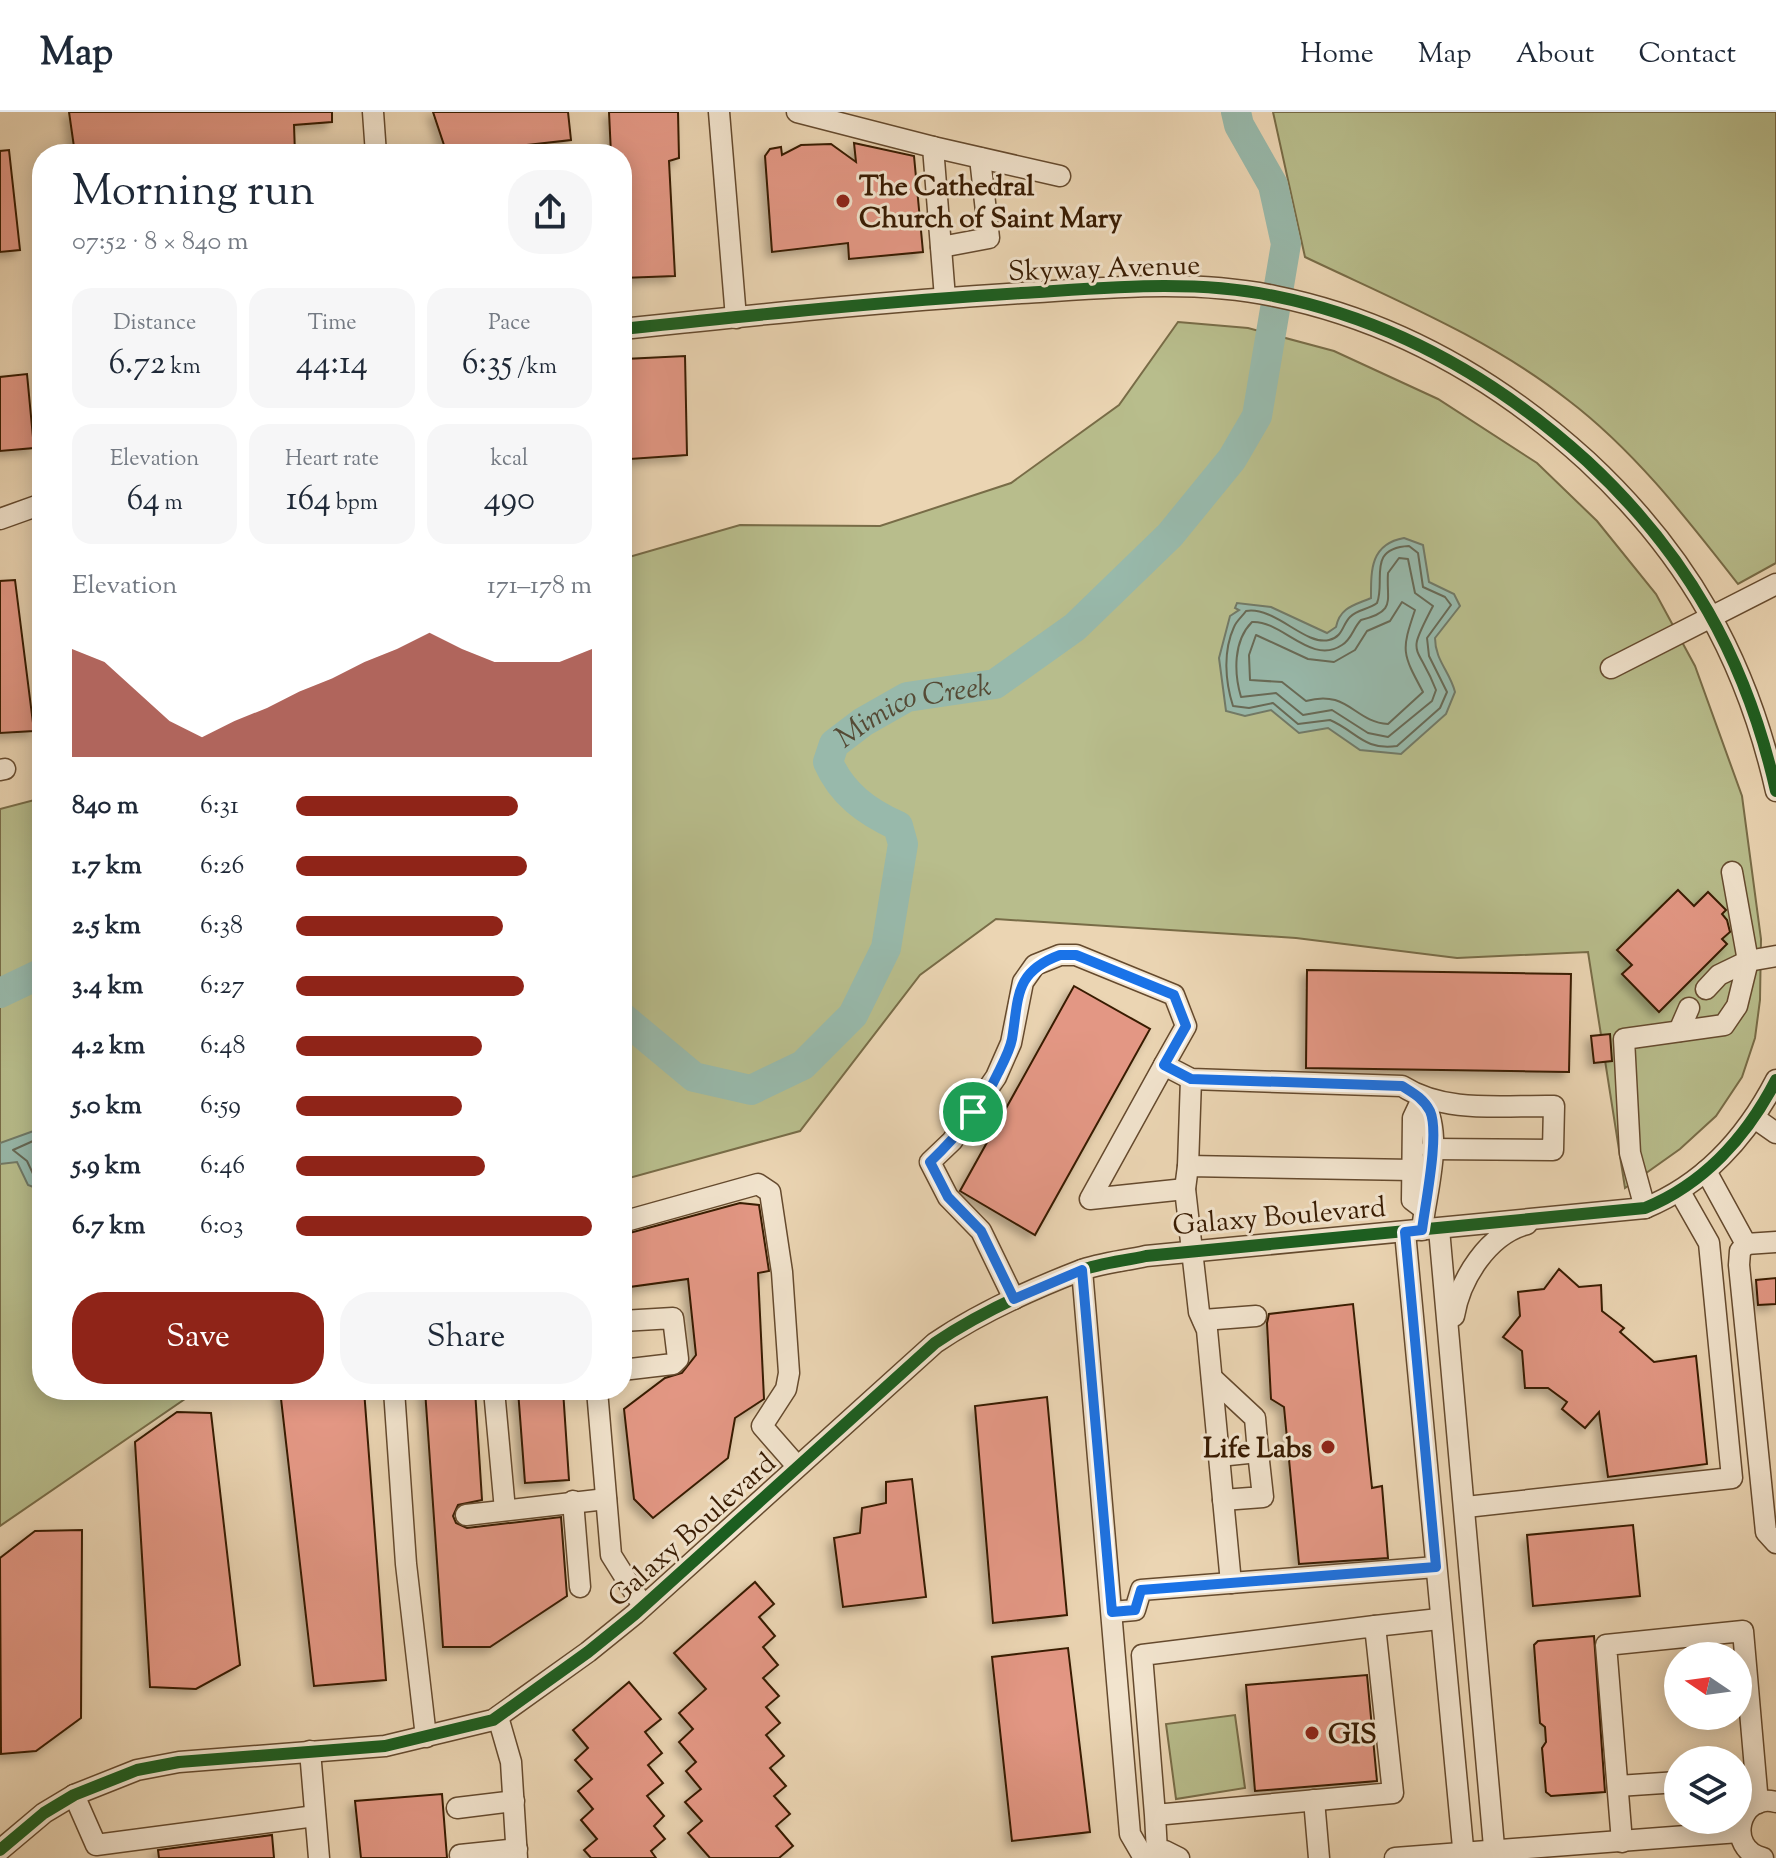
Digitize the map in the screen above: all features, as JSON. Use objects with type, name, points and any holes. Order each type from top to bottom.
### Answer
[{"type":"street","points":[[373,112],[375,144]]},
{"type":"street","points":[[719,112],[736,318]]},
{"type":"street","points":[[797,112],[1060,176]]},
{"type":"street","points":[[933,147],[945,298]]},
{"type":"street","points":[[941,247],[989,238],[980,158]]},
{"type":"street","name":"Skyway Avenue","points":[[632,328],[945,298],[1133,287],[1222,288],[1317,306],[1358,319],[1473,371],[1547,426],[1641,516],[1680,564],[1737,663],[1759,723],[1776,791]]},
{"type":"street","points":[[0,519],[32,508]]},
{"type":"street","points":[[1611,668],[1776,584]]},
{"type":"street","points":[[1645,1208],[1630,1153],[1624,1039],[1724,1025],[1737,1006],[1748,961],[1732,872]]},
{"type":"street","points":[[1014,1299],[981,1231],[948,1197],[930,1162],[952,1141],[996,1077],[1011,1043],[1023,982],[1035,965],[1060,955],[1076,955],[1174,995],[1186,1026],[1090,1199],[1185,1189]]},
{"type":"street","points":[[1706,989],[1719,975],[1748,961],[1776,956]]},
{"type":"street","points":[[1679,1031],[1689,1008]]},
{"type":"street","points":[[1164,1065],[1191,1079],[1402,1086],[1422,1099],[1449,1104],[1554,1106],[1553,1150],[1431,1149]]},
{"type":"street","points":[[1191,1079],[1185,1189],[1212,1378],[1231,1583]]},
{"type":"street","points":[[1422,1230],[1645,1208],[1680,1192],[1706,1171],[1756,1119],[1776,1080]]},
{"type":"street","points":[[1422,1099],[1432,1114],[1429,1196],[1422,1230],[1436,1567],[1464,1856]]},
{"type":"street","points":[[1422,1099],[1413,1118],[1412,1200],[1424,1209]]},
{"type":"street","points":[[1756,1119],[1776,1133]]},
{"type":"street","points":[[1188,1166],[1412,1170]]},
{"type":"street","points":[[1706,1171],[1746,1244]]},
{"type":"street","points":[[632,1219],[758,1184],[770,1192],[782,1272],[789,1373],[778,1405],[762,1426],[797,1466]]},
{"type":"street","points":[[1466,1507],[1732,1478],[1709,1243],[1680,1192]]},
{"type":"street","points":[[1451,1332],[1456,1303],[1468,1273],[1477,1262],[1517,1226],[1548,1218]]},
{"type":"street","points":[[1422,1230],[1451,1332],[1495,1855]]},
{"type":"street","name":"Galaxy Boulevard","points":[[0,1850],[44,1813],[74,1795],[137,1770],[179,1762],[385,1746],[498,1717],[588,1652],[643,1606],[935,1343],[1014,1299],[1082,1270],[1192,1250],[1422,1230]]},
{"type":"street","points":[[1776,1242],[1746,1244],[1740,1251],[1739,1265],[1766,1532],[1776,1543]]},
{"type":"street","points":[[1082,1270],[1130,1834],[1149,1856],[1179,1858]]},
{"type":"street","points":[[1203,1320],[1256,1316]]},
{"type":"street","points":[[632,1320],[673,1318],[678,1359],[673,1364],[632,1369]]},
{"type":"street","points":[[1212,1378],[1255,1418],[1263,1497],[1223,1500]]},
{"type":"street","points":[[395,1400],[406,1564],[426,1737]]},
{"type":"street","points":[[495,1400],[505,1510]]},
{"type":"street","points":[[598,1400],[611,1555],[643,1606]]},
{"type":"street","points":[[1219,1456],[1258,1452]]},
{"type":"street","points":[[466,1515],[606,1499]]},
{"type":"street","points":[[573,1501],[580,1587]]},
{"type":"street","points":[[1112,1612],[1135,1610],[1141,1590],[1436,1567]]},
{"type":"street","points":[[1149,1856],[1155,1815],[1142,1655],[1439,1619]]},
{"type":"street","points":[[1155,1815],[1393,1793],[1375,1626]]},
{"type":"street","points":[[1622,1842],[1606,1645],[1743,1631],[1746,1746]]},
{"type":"street","points":[[460,1855],[517,1854],[511,1762],[498,1717]]},
{"type":"street","points":[[310,1751],[319,1858]]},
{"type":"street","points":[[1618,1786],[1664,1783]]},
{"type":"street","points":[[1752,1783],[1767,1802]]},
{"type":"street","points":[[74,1795],[99,1851],[315,1816]]},
{"type":"street","points":[[1314,1800],[1319,1858]]},
{"type":"street","points":[[457,1808],[514,1801]]},
{"type":"street","points":[[1395,1858],[1495,1855],[1716,1834]]},
{"type":"street","points":[[1740,1834],[1749,1852],[1763,1858]]},
{"type":"street","points":[[1692,1836],[1694,1858]]},
{"type":"street","points":[[0,1850],[6,1858]]},
{"type":"green space","points":[[1273,112],[1776,112],[1776,563],[1738,584],[1638,463],[1568,400],[1474,339],[1305,257]]},
{"type":"green space","points":[[1178,322],[1248,328],[1334,351],[1438,399],[1537,463],[1597,521],[1656,594],[1695,666],[1742,796],[1761,939],[1760,1000],[1755,1038],[1742,1077],[1716,1116],[1680,1149],[1625,1188],[1588,952],[1457,958],[1296,938],[996,919],[920,975],[800,1131],[632,1177],[632,556],[740,525],[880,526],[1011,483],[1119,405]]},
{"type":"green space","points":[[32,801],[32,1400],[183,1400],[0,1526],[0,809]]},
{"type":"green space","points":[[1235,1715],[1245,1788],[1176,1799],[1166,1724]]},
{"type":"water","points":[[1404,538],[1423,545],[1429,582],[1454,594],[1460,606],[1435,638],[1437,653],[1455,692],[1446,714],[1401,754],[1360,750],[1328,728],[1299,733],[1271,710],[1245,716],[1226,711],[1219,658],[1230,616],[1239,610],[1235,608],[1237,603],[1271,607],[1327,633],[1336,627],[1345,611],[1371,598],[1375,560],[1384,546]]},
{"type":"water","points":[[32,1132],[32,1187],[28,1185],[17,1162],[0,1164],[0,1143]]},
{"type":"building","points":[[69,112],[332,112],[332,122],[294,125],[295,144],[74,144]]},
{"type":"building","points":[[433,112],[568,112],[571,140],[536,144],[444,144]]},
{"type":"building","points":[[609,112],[678,112],[679,158],[669,161],[675,276],[632,278],[632,144],[611,144]]},
{"type":"building","name":"The Cathedral Church of Saint Mary","points":[[854,143],[914,156],[923,252],[849,259],[848,243],[772,252],[765,156],[770,149],[781,147],[782,155],[801,145],[831,144],[856,162]]},
{"type":"building","points":[[9,150],[20,250],[0,252],[0,151]]},
{"type":"building","points":[[685,356],[687,455],[632,459],[632,359]]},
{"type":"building","points":[[27,374],[32,448],[0,451],[0,377]]},
{"type":"building","points":[[15,580],[32,731],[0,733],[0,581]]},
{"type":"building","points":[[1678,890],[1694,906],[1708,892],[1726,910],[1722,914],[1730,932],[1722,939],[1727,944],[1659,1012],[1622,974],[1632,965],[1617,950]]},
{"type":"building","points":[[1307,970],[1571,974],[1569,1072],[1306,1068]]},
{"type":"building","points":[[1074,986],[1150,1029],[1035,1235],[960,1191]]},
{"type":"building","points":[[1610,1034],[1612,1061],[1594,1063],[1591,1036]]},
{"type":"building","points":[[740,1203],[759,1205],[769,1271],[758,1273],[764,1399],[735,1418],[728,1458],[653,1518],[634,1499],[624,1409],[665,1378],[682,1373],[696,1355],[688,1279],[632,1287],[632,1232]]},
{"type":"building","points":[[1559,1269],[1579,1287],[1601,1285],[1602,1311],[1624,1328],[1620,1332],[1654,1362],[1696,1356],[1707,1464],[1608,1477],[1599,1412],[1585,1428],[1562,1409],[1567,1402],[1548,1388],[1525,1388],[1522,1351],[1503,1337],[1520,1316],[1518,1292],[1544,1289]]},
{"type":"building","points":[[1776,1278],[1776,1304],[1758,1305],[1756,1280]]},
{"type":"building","name":"Life Labs","points":[[1353,1304],[1372,1488],[1382,1486],[1388,1558],[1299,1564],[1284,1407],[1271,1399],[1267,1323],[1269,1314]]},
{"type":"building","points":[[1047,1397],[1067,1615],[993,1623],[975,1406]]},
{"type":"building","points":[[281,1400],[365,1400],[386,1680],[314,1686]]},
{"type":"building","points":[[426,1400],[476,1400],[482,1500],[458,1505],[453,1516],[456,1523],[467,1528],[561,1517],[567,1596],[490,1647],[443,1647]]},
{"type":"building","points":[[519,1400],[564,1400],[569,1480],[525,1483]]},
{"type":"building","points":[[177,1412],[211,1413],[240,1665],[196,1689],[150,1687],[135,1442]]},
{"type":"building","points":[[912,1479],[926,1597],[843,1607],[834,1538],[860,1533],[862,1508],[886,1503],[886,1482]]},
{"type":"building","points":[[1633,1525],[1640,1596],[1533,1606],[1527,1535]]},
{"type":"building","points":[[82,1530],[81,1718],[36,1751],[1,1754],[0,1558],[35,1531]]},
{"type":"building","points":[[755,1582],[774,1604],[759,1617],[775,1636],[763,1647],[778,1665],[763,1678],[779,1696],[766,1707],[780,1723],[766,1735],[784,1756],[770,1768],[786,1786],[774,1796],[790,1814],[776,1826],[793,1846],[779,1858],[710,1858],[688,1833],[702,1821],[685,1802],[701,1789],[686,1771],[696,1762],[679,1742],[693,1729],[679,1713],[706,1689],[674,1653]]},
{"type":"building","points":[[1594,1636],[1605,1792],[1551,1796],[1546,1792],[1542,1748],[1546,1742],[1545,1727],[1540,1723],[1534,1645],[1538,1641]]},
{"type":"building","points":[[1068,1648],[1090,1832],[1012,1841],[992,1657]]},
{"type":"building","name":"GIS","points":[[1367,1675],[1377,1781],[1255,1791],[1246,1685]]},
{"type":"building","points":[[629,1682],[661,1719],[645,1732],[662,1753],[648,1765],[663,1783],[647,1796],[664,1816],[654,1826],[665,1839],[651,1851],[656,1858],[591,1858],[584,1850],[597,1839],[581,1820],[593,1809],[578,1791],[592,1779],[575,1760],[588,1748],[573,1730]]},
{"type":"building","points":[[442,1794],[447,1858],[361,1858],[355,1801]]},
{"type":"building","points":[[272,1835],[274,1858],[159,1858],[158,1850]]},
{"type":"waterway","name":"Mimico Creek","points":[[632,1025],[694,1077],[751,1090],[803,1065],[853,1015],[886,948],[903,844],[898,826],[866,808],[840,784],[828,762],[834,744],[863,722],[907,697],[995,684],[1075,627],[1170,535],[1232,459],[1257,416],[1286,244],[1273,185],[1239,125],[1236,112]]},
{"type":"waterway","name":"Mimico Creek","points":[[0,993],[32,978]]},
{"type":"cycle path","points":[[632,328],[921,300],[1180,286],[1274,296],[1318,307],[1402,337],[1442,357],[1517,404],[1587,461],[1623,496],[1654,533],[1683,571],[1729,653],[1748,696],[1776,791]]},
{"type":"cycle path","points":[[0,1850],[44,1813],[74,1795],[137,1770],[179,1762],[385,1746],[493,1720],[635,1614],[935,1343],[987,1312],[1042,1286],[1087,1268],[1146,1256],[1645,1208],[1686,1186],[1722,1156],[1752,1120],[1776,1080]]},
{"type":"place","name":"The Cathedral Church of Saint Mary","points":[[843,201]]},
{"type":"place","name":"Life Labs","points":[[1328,1447]]},
{"type":"place","name":"GIS","points":[[1312,1733]]},
{"type":"route","points":[[1060,955],[1076,955],[1174,995],[1186,1026],[1164,1065],[1191,1079],[1402,1086],[1422,1099],[1432,1114],[1429,1196],[1422,1230],[1405,1232],[1436,1567],[1141,1590],[1135,1610],[1112,1612],[1082,1270],[1014,1299],[981,1231],[948,1197],[930,1162],[952,1141],[973,1112],[996,1077],[1011,1043],[1017,998],[1023,982],[1035,965],[1060,955]]}]
